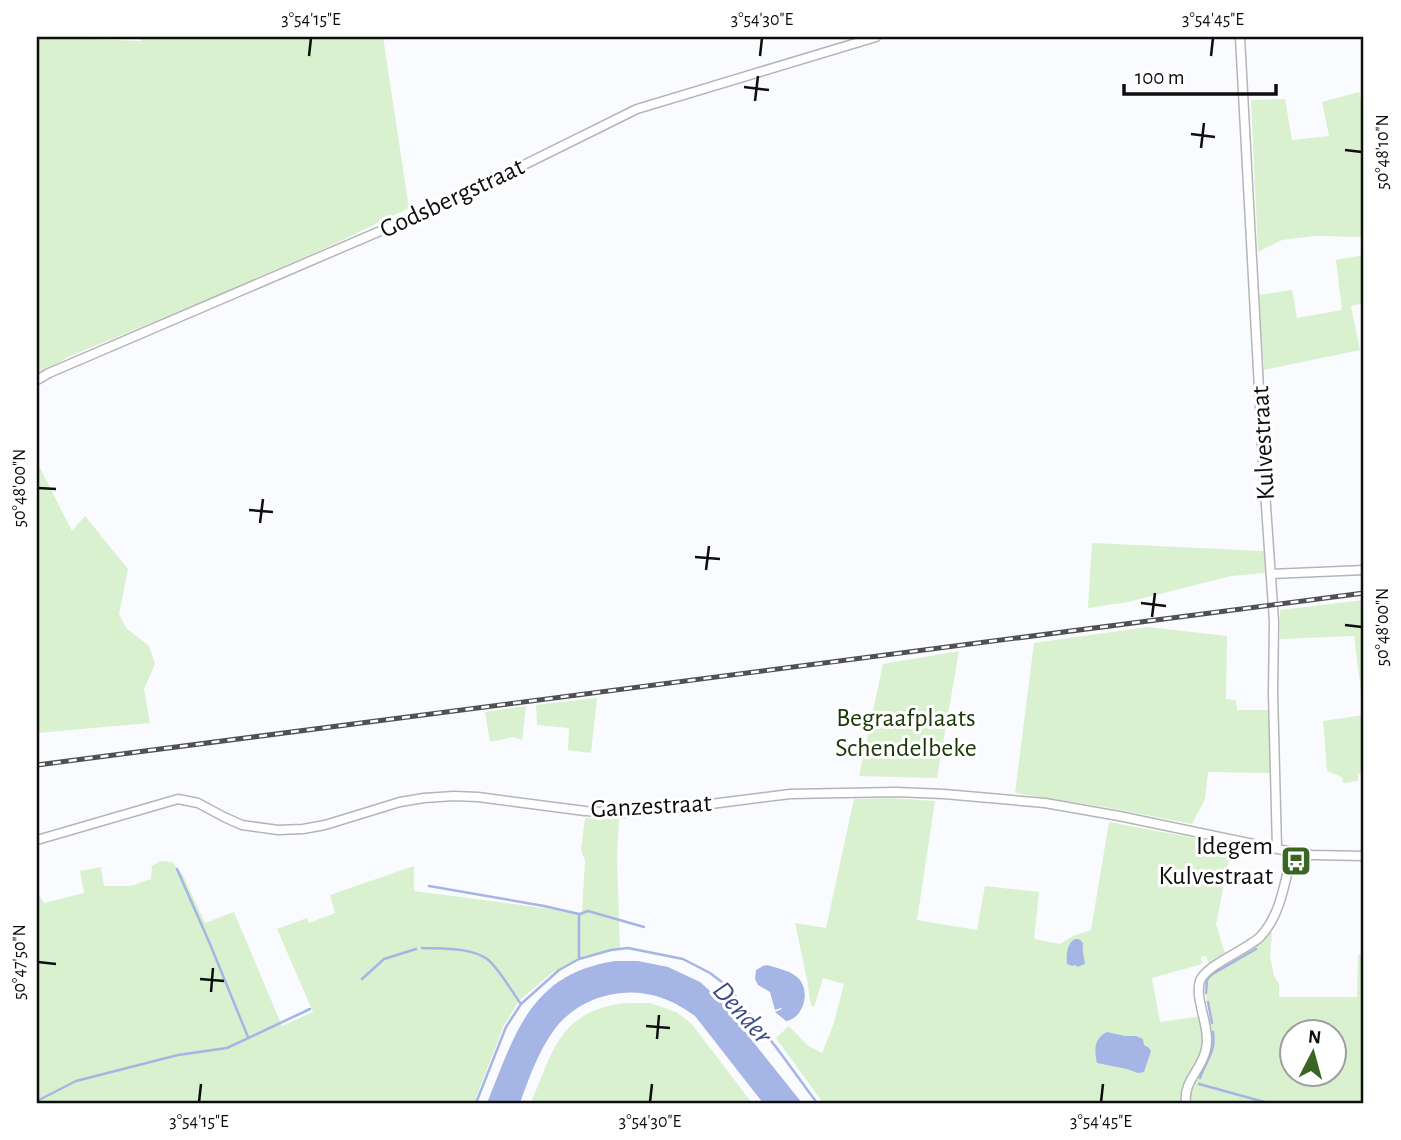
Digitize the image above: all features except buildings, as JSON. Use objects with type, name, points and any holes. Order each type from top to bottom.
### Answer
[{"type":"street","name":"Godsbergstraat","points":[[37,380],[455,199],[638,109],[876,37]]},
{"type":"street","name":"Kulvestraat","points":[[1240,37],[1271,574],[1277,849]]},
{"type":"street","points":[[1271,574],[1364,570]]},
{"type":"street","name":"Ganzestraat","points":[[37,840],[178,799],[198,803],[242,825],[278,830],[326,825],[401,802],[454,796],[621,813],[790,794],[896,792],[996,797],[1045,803],[1292,852],[1364,856]]},
{"type":"street","points":[[1186,1103],[1187,1086],[1205,1056],[1207,1047],[1208,1036],[1200,998],[1200,980],[1210,968],[1251,945],[1267,928],[1279,905],[1292,852]]},
{"type":"green space","points":[[37,37],[141,41],[142,37],[383,37],[409,208],[214,297],[68,357],[37,375]]},
{"type":"green space","points":[[1359,92],[1364,112],[1364,237],[1316,236],[1282,240],[1258,252],[1251,100],[1285,99],[1292,140],[1329,136],[1322,102]]},
{"type":"green space","points":[[1364,255],[1364,303],[1351,306],[1360,350],[1264,370],[1259,295],[1292,290],[1297,318],[1342,310],[1336,260]]},
{"type":"green space","points":[[37,462],[72,531],[85,516],[128,569],[119,614],[126,628],[149,646],[155,664],[144,689],[150,723],[37,733]]},
{"type":"green space","points":[[1092,543],[1264,551],[1265,573],[1231,576],[1128,602],[1088,608]]},
{"type":"green space","points":[[1364,600],[1364,715],[1354,636],[1280,639],[1280,610]]},
{"type":"green space","points":[[1147,627],[1227,636],[1226,699],[1236,700],[1237,710],[1269,710],[1270,773],[1208,772],[1205,799],[1192,824],[1015,793],[1034,643]]},
{"type":"green space","name":"Begraafplaats Schendelbeke","points":[[959,651],[937,778],[859,776],[883,664]]},
{"type":"green space","points":[[597,698],[591,753],[568,750],[569,728],[537,725],[536,705]]},
{"type":"green space","points":[[526,706],[522,740],[513,737],[490,742],[485,712]]},
{"type":"green space","points":[[1364,715],[1364,773],[1358,774],[1358,781],[1343,783],[1342,777],[1327,771],[1323,721]]},
{"type":"green space","points":[[854,799],[935,801],[917,920],[977,930],[985,886],[1039,892],[1034,939],[1060,944],[1091,930],[1109,822],[1232,845],[1216,924],[1226,957],[1209,964],[1206,956],[1201,957],[1202,964],[1152,978],[1160,1022],[1202,1016],[1206,1046],[1211,1051],[1213,1039],[1204,982],[1216,969],[1242,955],[1269,932],[1272,933],[1270,956],[1274,976],[1279,984],[1279,997],[1357,997],[1358,955],[1364,955],[1364,1103],[1193,1103],[1192,1100],[1184,1103],[823,1103],[776,1038],[789,1026],[807,1045],[822,1053],[833,1026],[844,984],[823,978],[814,1007],[811,1006],[795,923],[826,928]]},
{"type":"green space","points":[[585,818],[619,819],[617,857],[620,948],[584,956],[553,972],[520,1000],[504,1025],[474,1103],[37,1103],[37,892],[44,903],[84,893],[80,871],[101,867],[104,886],[131,886],[151,879],[152,866],[160,861],[172,862],[183,875],[205,923],[234,912],[282,1026],[313,1012],[277,929],[307,918],[309,923],[335,913],[330,895],[414,866],[414,891],[582,913],[585,861],[581,849]]},
{"type":"green space","points":[[625,1003],[650,1003],[676,1012],[691,1023],[752,1103],[531,1103],[553,1050],[572,1024],[603,1007]]},
{"type":"water","points":[[1075,939],[1083,943],[1085,964],[1077,967],[1067,964],[1069,946]]},
{"type":"water","points":[[615,961],[638,961],[668,967],[700,982],[719,999],[802,1103],[763,1103],[695,1016],[666,1000],[632,992],[603,996],[576,1009],[548,1038],[534,1065],[520,1103],[487,1103],[517,1031],[545,993],[563,979],[586,968]]},
{"type":"water","points":[[767,965],[792,974],[803,984],[803,1004],[792,1019],[786,1021],[775,1012],[782,1009],[775,1010],[770,992],[758,985],[755,979],[756,970]]},
{"type":"water","points":[[1107,1032],[1143,1039],[1144,1045],[1151,1051],[1144,1072],[1138,1073],[1097,1063],[1096,1045]]},
{"type":"waterway","points":[[177,869],[248,1037]]},
{"type":"waterway","points":[[429,886],[579,914],[579,957]]},
{"type":"waterway","points":[[580,914],[588,911],[644,927]]},
{"type":"waterway","points":[[422,948],[456,949],[480,955],[496,968],[521,1004]]},
{"type":"waterway","name":"Dender","points":[[476,1103],[506,1027],[521,1004],[559,970],[579,959],[628,948],[683,959],[710,973],[727,986],[817,1103]]},
{"type":"waterway","points":[[362,979],[384,959],[416,949]]},
{"type":"waterway","points":[[1206,993],[1207,980],[1211,975],[1256,949]]},
{"type":"waterway","points":[[1208,1002],[1212,1023]]},
{"type":"waterway","points":[[37,1101],[76,1081],[178,1055],[227,1048],[310,1009]]},
{"type":"waterway","points":[[1200,1078],[1212,1051],[1213,1032]]},
{"type":"waterway","points":[[1199,1084],[1268,1103]]},
{"type":"railway","points":[[37,765],[1364,593]]},
{"type":"place","name":"Idegem Kulvestraat","points":[[1296,861]]}]
